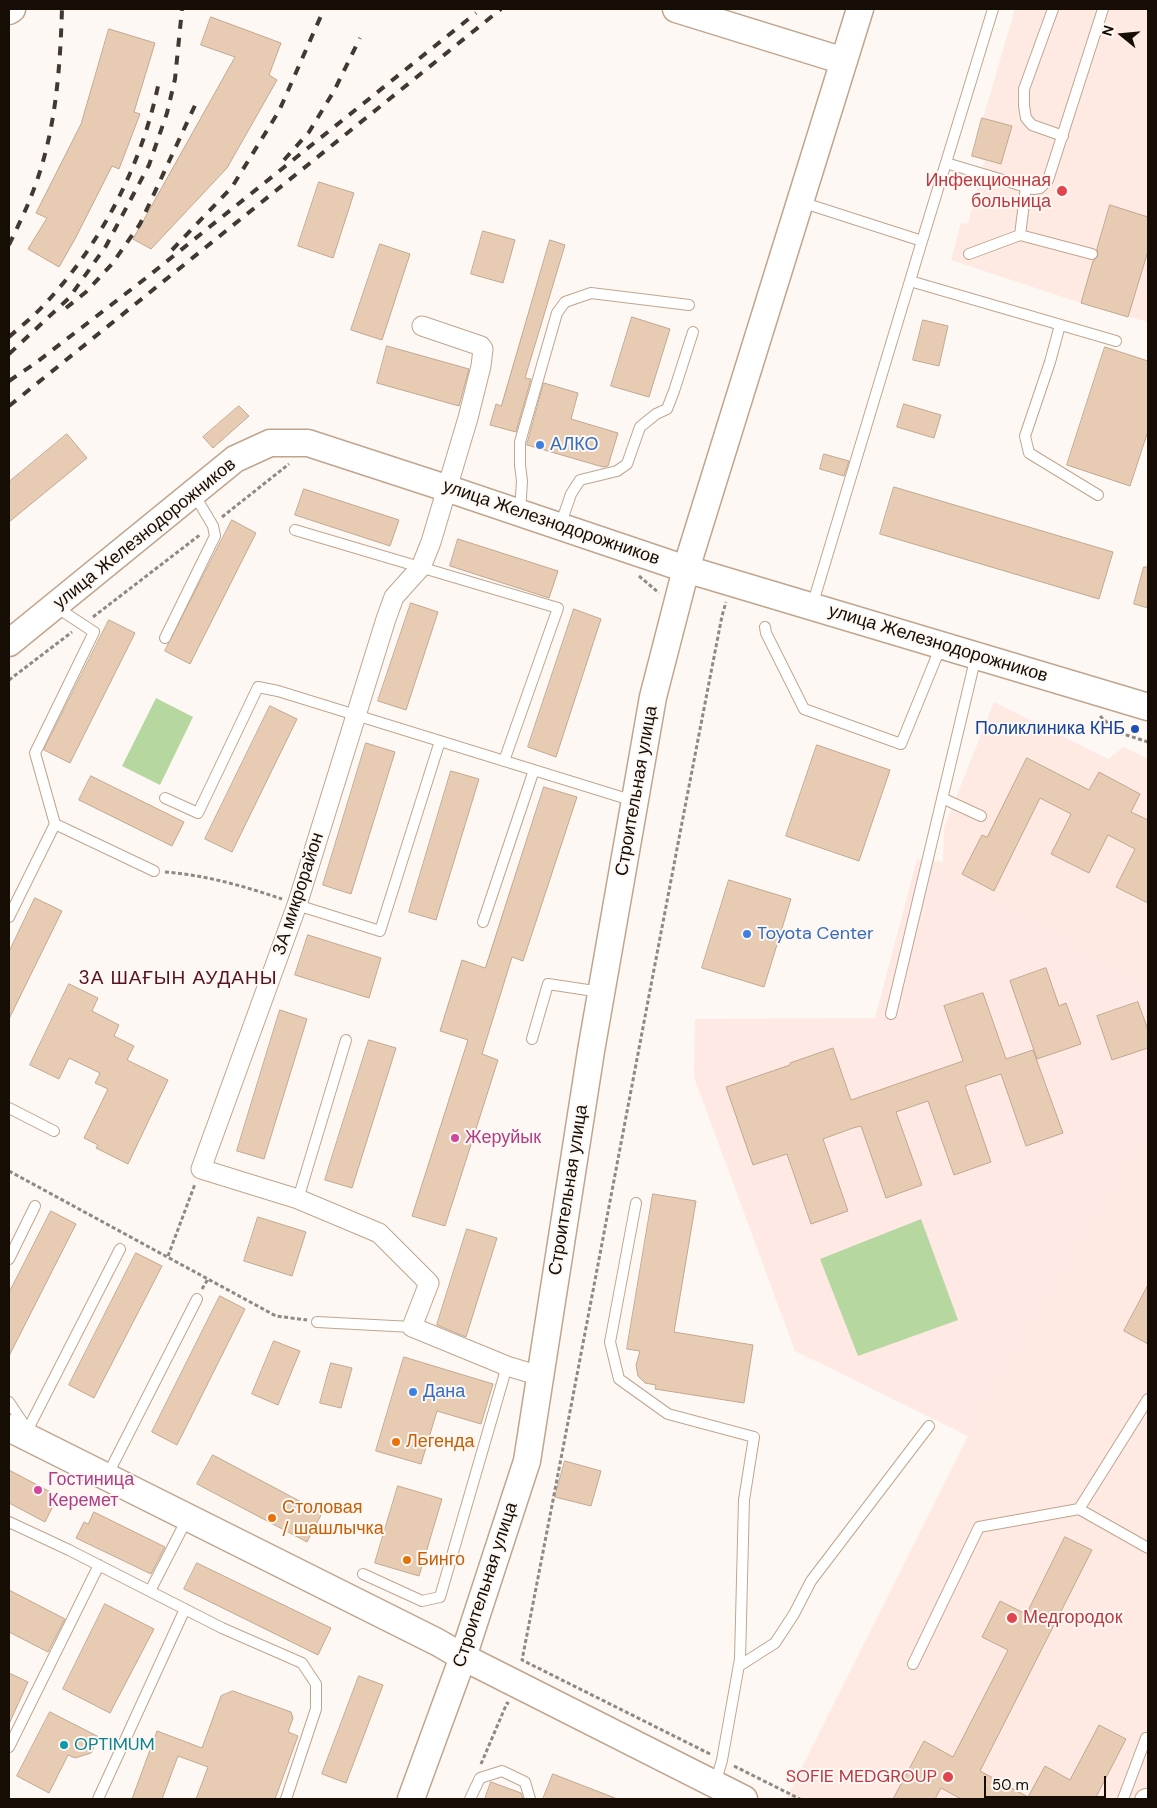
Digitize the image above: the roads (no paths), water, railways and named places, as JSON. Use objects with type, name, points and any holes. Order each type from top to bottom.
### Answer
[{"type":"street","points":[[676,9],[844,61]]},
{"type":"street","name":"Строительная улица","points":[[411,1799],[462,1657],[527,1461],[591,1051],[653,697],[686,569],[860,9]]},
{"type":"street","name":"3А микрорайон","points":[[298,1200],[201,1169],[298,905],[355,716],[394,597],[421,567],[432,542],[446,488],[468,418],[481,366],[483,349],[480,346],[422,326]]},
{"type":"street","name":"улица Железнодорожников","points":[[9,643],[235,459],[270,443],[308,443],[686,569],[1148,707]]},
{"type":"street","points":[[298,1200],[379,1232],[429,1283],[412,1327],[507,1366],[540,1376]]},
{"type":"street","points":[[20,1431],[107,1477],[437,1642],[462,1657],[744,1799]]},
{"type":"lane","points":[[812,606],[993,9]]},
{"type":"lane","points":[[1053,9],[1024,89],[1024,106],[1026,118],[1032,125],[1063,136]]},
{"type":"lane","points":[[946,163],[1033,189],[1040,188],[1048,180],[1103,9]]},
{"type":"lane","points":[[1020,235],[1026,187]]},
{"type":"lane","points":[[800,202],[922,241]]},
{"type":"lane","points":[[970,254],[1020,235],[1092,254]]},
{"type":"lane","points":[[910,281],[1116,341]]},
{"type":"lane","points":[[520,513],[522,481],[520,442],[558,313],[565,302],[591,293],[689,306]]},
{"type":"lane","points":[[1060,325],[1050,362],[1025,436],[1030,453],[1098,495]]},
{"type":"lane","points":[[560,526],[571,494],[580,480],[617,472],[627,464],[640,427],[666,408],[674,391],[693,332]]},
{"type":"lane","points":[[165,638],[216,536],[213,525],[194,493]]},
{"type":"lane","points":[[296,530],[558,608],[504,761]]},
{"type":"lane","points":[[9,917],[55,824],[35,753],[94,632],[55,606]]},
{"type":"lane","points":[[765,627],[804,709],[901,744],[942,645]]},
{"type":"lane","points":[[891,1014],[976,655]]},
{"type":"lane","points":[[165,798],[198,813],[258,687],[278,691],[635,801]]},
{"type":"lane","points":[[298,905],[380,931],[440,741]]},
{"type":"lane","points":[[483,922],[534,770]]},
{"type":"lane","points":[[942,798],[981,816]]},
{"type":"lane","points":[[55,824],[154,871]]},
{"type":"lane","points":[[532,1039],[548,984],[602,992]]},
{"type":"lane","points":[[298,1200],[346,1040]]},
{"type":"lane","points":[[9,1108],[54,1131]]},
{"type":"lane","points":[[636,1204],[610,1342],[619,1379],[668,1414],[754,1437],[744,1500],[738,1666],[722,1760],[715,1785]]},
{"type":"lane","points":[[9,1258],[36,1206]]},
{"type":"lane","points":[[20,1431],[120,1249]]},
{"type":"lane","points":[[107,1477],[197,1299]]},
{"type":"lane","points":[[318,1322],[412,1327]]},
{"type":"lane","points":[[363,1574],[422,1601],[440,1597],[507,1366]]},
{"type":"lane","points":[[1079,1510],[1148,1399]]},
{"type":"lane","points":[[9,1402],[20,1431]]},
{"type":"lane","points":[[738,1666],[775,1644],[812,1581],[929,1426]]},
{"type":"lane","points":[[913,1664],[979,1527],[1079,1510],[1148,1548]]},
{"type":"lane","points":[[150,1591],[188,1518]]},
{"type":"lane","points":[[9,1522],[99,1565],[222,1628],[302,1664],[316,1684],[316,1709],[286,1799]]},
{"type":"lane","points":[[9,1745],[99,1565]]},
{"type":"lane","points":[[98,1799],[185,1609]]},
{"type":"lane","points":[[1123,1799],[1147,1736]]},
{"type":"lane","points":[[470,1799],[480,1778],[502,1771],[525,1782],[530,1799]]},
{"type":"railway","points":[[9,245],[32,193],[48,143],[56,99],[62,9]]},
{"type":"railway","points":[[9,354],[69,298],[106,246],[149,165],[167,113],[175,79],[182,9]]},
{"type":"railway","points":[[172,250],[232,187],[279,111],[324,9]]},
{"type":"railway","points":[[9,406],[501,9]]},
{"type":"railway","points":[[9,381],[37,362],[146,278],[476,13]]},
{"type":"railway","points":[[284,160],[309,132],[334,91],[360,38]]},
{"type":"railway","points":[[9,337],[39,310],[64,283],[100,231],[129,175],[141,146],[158,86]]},
{"type":"railway","points":[[66,308],[86,292],[112,264],[140,224],[197,101]]},
{"type":"place","name":"Инфекционная больница","points":[[1062,191]]},
{"type":"place","name":"АЛКО","points":[[540,445]]},
{"type":"place","name":"Поликлиника КНБ","points":[[1135,729]]},
{"type":"place","name":"Toyota Center","points":[[747,934]]},
{"type":"place","name":"Жеруйык","points":[[455,1138]]},
{"type":"place","name":"Дана","points":[[413,1392]]},
{"type":"place","name":"Легенда","points":[[396,1442]]},
{"type":"place","name":"Гостиница Керемет","points":[[38,1490]]},
{"type":"place","name":"Столовая / шашлычка","points":[[272,1518]]},
{"type":"place","name":"Бинго","points":[[407,1560]]},
{"type":"place","name":"Медгородок","points":[[1012,1618]]},
{"type":"place","name":"OPTIMUM","points":[[64,1745]]},
{"type":"place","name":"SOFIE MEDGROUP","points":[[948,1777]]},
{"type":"district","name":"3А ШАҒЫН АУДАНЫ","points":[[178,979]]}]
